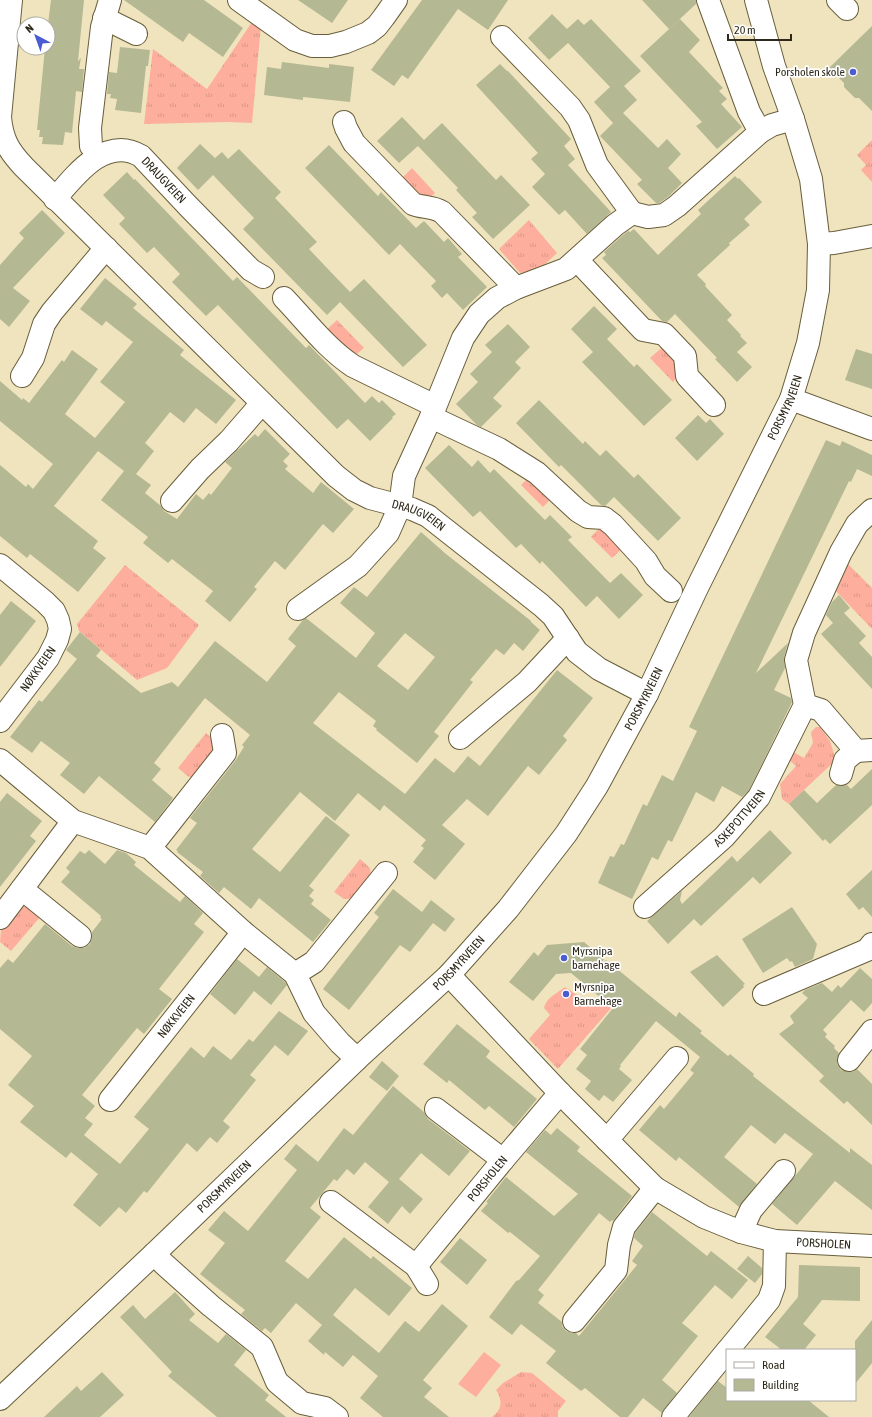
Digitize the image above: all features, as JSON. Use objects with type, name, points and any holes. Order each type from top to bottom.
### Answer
[{"type":"street","name":"DRAUGVEIEN","points":[[11,0],[0,117],[1,130],[5,142],[13,155],[24,168],[336,476],[354,490],[370,498],[412,509],[428,516],[541,605],[553,616],[577,652],[599,669],[647,694]]},
{"type":"street","points":[[239,0],[295,40],[312,46],[330,46],[346,42],[368,33],[377,26],[396,0]]},
{"type":"street","points":[[708,0],[749,112],[760,132]]},
{"type":"street","name":"PORSMYRVEIEN","points":[[0,1399],[154,1254],[357,1058],[449,976],[508,909],[566,834],[597,786],[647,694],[697,588],[791,399],[808,343],[818,290],[819,244],[811,179],[793,119],[774,66],[756,0]]},
{"type":"street","points":[[107,9],[136,34]]},
{"type":"street","points":[[91,146],[90,128],[107,9]]},
{"type":"street","points":[[502,37],[570,107],[579,120],[597,165],[632,213],[648,217],[664,215],[677,206],[760,132],[772,125],[793,119]]},
{"type":"street","points":[[344,122],[354,143],[413,204],[420,207],[434,207],[442,212],[516,288]]},
{"type":"street","name":"DRAUGVEIEN","points":[[55,199],[73,177],[90,162],[104,153],[116,150],[132,150],[141,156],[251,270],[263,277]]},
{"type":"street","points":[[298,610],[358,566],[388,533],[400,506],[404,476],[433,412],[463,338],[479,314],[497,298],[516,288],[566,268],[632,213]]},
{"type":"street","points":[[819,244],[834,243],[872,236]]},
{"type":"street","points":[[22,376],[33,358],[44,324],[52,312],[106,248]]},
{"type":"street","points":[[577,260],[643,330],[664,334],[685,356],[687,376],[714,405]]},
{"type":"street","points":[[284,298],[342,359],[499,449],[536,473],[578,511],[588,518],[604,518],[614,525],[646,561],[655,576],[671,591]]},
{"type":"street","points":[[791,399],[872,429]]},
{"type":"street","points":[[172,501],[200,469],[229,441],[262,403]]},
{"type":"street","points":[[841,774],[845,760],[864,750],[821,710],[805,705],[796,660],[804,633],[841,552],[857,524],[872,510]]},
{"type":"street","name":"NØKKVEIEN","points":[[0,565],[45,602],[54,612],[60,629],[57,640],[48,658],[0,721]]},
{"type":"street","points":[[460,738],[527,682],[568,638]]},
{"type":"street","name":"ASKEPOTTVEIEN","points":[[644,907],[724,837],[759,797],[805,705]]},
{"type":"street","points":[[150,848],[225,753],[222,736]]},
{"type":"street","points":[[0,760],[73,821],[150,848],[243,932],[296,974],[314,1014],[357,1058]]},
{"type":"street","points":[[0,918],[73,821]]},
{"type":"street","points":[[296,974],[314,962],[386,873]]},
{"type":"street","points":[[22,889],[80,936]]},
{"type":"street","name":"NØKKVEIEN","points":[[110,1100],[243,932]]},
{"type":"street","points":[[764,994],[870,949]]},
{"type":"street","name":"PORSHOLEN","points":[[449,976],[560,1093],[655,1188],[704,1217],[741,1232],[775,1241],[872,1246]]},
{"type":"street","points":[[849,1060],[872,1031]]},
{"type":"street","points":[[607,1140],[677,1058]]},
{"type":"street","name":"PORSHOLEN","points":[[416,1266],[560,1093]]},
{"type":"street","points":[[436,1109],[503,1160]]},
{"type":"street","points":[[741,1232],[751,1210],[784,1171]]},
{"type":"street","points":[[574,1321],[616,1270],[619,1245],[624,1227],[655,1188]]},
{"type":"street","points":[[331,1202],[416,1266],[427,1284]]},
{"type":"street","points":[[730,1349],[769,1300],[774,1286],[775,1241]]},
{"type":"street","points":[[154,1254],[211,1306],[262,1347],[277,1382],[302,1403],[326,1408],[336,1417]]},
{"type":"street","points":[[673,1417],[726,1353]]},
{"type":"green space","points":[[254,19],[261,25],[252,123],[227,122],[144,124],[153,49],[207,89]]},
{"type":"green space","points":[[872,140],[872,182],[861,170],[866,165],[857,155]]},
{"type":"green space","points":[[412,168],[435,193],[427,200],[420,200],[401,179]]},
{"type":"green space","points":[[529,220],[557,253],[540,269],[520,273],[499,249]]},
{"type":"green space","points":[[337,320],[364,348],[353,357],[324,332]]},
{"type":"green space","points":[[666,344],[682,371],[673,382],[650,358]]},
{"type":"green space","points":[[531,475],[553,497],[543,507],[521,485]]},
{"type":"green space","points":[[603,524],[624,547],[612,558],[591,537]]},
{"type":"green space","points":[[847,563],[872,588],[872,629],[833,588]]},
{"type":"green space","points":[[125,565],[199,625],[167,668],[137,680],[79,631],[77,624]]},
{"type":"green space","points":[[816,727],[820,727],[830,741],[837,759],[789,804],[782,799],[780,784],[796,766],[784,756],[788,749],[804,758],[813,743],[811,732]]},
{"type":"green space","points":[[206,733],[216,742],[218,755],[201,776],[189,777],[178,768]]},
{"type":"green space","points":[[360,859],[370,868],[372,881],[357,899],[344,899],[334,892]]},
{"type":"green space","points":[[28,906],[40,917],[11,951],[0,942],[1,930],[18,908]]},
{"type":"green space","points":[[565,987],[587,1003],[613,1006],[558,1069],[529,1039],[550,1015],[544,1008],[547,1001]]},
{"type":"green space","points":[[484,1352],[501,1365],[476,1397],[458,1384]]},
{"type":"green space","points":[[521,1372],[532,1373],[566,1401],[558,1411],[558,1417],[492,1417],[500,1408],[500,1397],[496,1390],[503,1383]]},
{"type":"building","points":[[51,0],[84,0],[78,61],[81,58],[79,69],[84,69],[82,92],[76,91],[72,133],[65,132],[63,145],[42,144],[43,137],[39,137],[40,130],[37,130],[44,56],[56,56],[56,16],[49,16]]},
{"type":"building","points":[[124,0],[204,0],[243,28],[223,57],[189,33],[183,42]]},
{"type":"building","points":[[298,0],[348,0],[332,23]]},
{"type":"building","points":[[422,0],[508,0],[488,30],[458,9],[408,79],[402,75],[394,86],[371,70]]},
{"type":"building","points":[[642,0],[696,0],[696,4],[669,29]]},
{"type":"building","points":[[552,14],[567,29],[578,19],[584,25],[591,19],[641,71],[624,86],[637,100],[623,113],[658,148],[667,139],[681,154],[668,168],[682,183],[668,197],[659,203],[656,203],[637,184],[642,180],[600,136],[613,123],[594,102],[610,87],[568,43],[549,60],[528,38]]},
{"type":"building","points":[[680,19],[700,40],[689,52],[723,88],[719,91],[727,99],[721,104],[742,127],[717,149],[696,126],[702,122],[640,56]]},
{"type":"building","name":"Porsholen skole","points":[[872,26],[872,111],[859,98],[855,98],[844,87],[844,83],[829,68]]},
{"type":"building","points":[[120,47],[150,50],[148,66],[146,66],[141,113],[115,110],[117,99],[110,98],[111,94],[107,94],[109,72],[117,73]]},
{"type":"building","points":[[282,62],[329,68],[329,64],[354,67],[350,102],[303,97],[303,100],[264,95],[267,67],[281,69]]},
{"type":"building","points":[[500,64],[571,139],[564,146],[575,159],[568,165],[611,212],[587,234],[565,210],[559,215],[532,187],[545,174],[531,159],[538,153],[476,85]]},
{"type":"building","points":[[402,117],[424,140],[442,123],[496,180],[501,175],[530,205],[493,239],[472,217],[477,213],[456,190],[458,188],[418,146],[399,163],[377,141]]},
{"type":"building","points":[[200,144],[215,158],[222,152],[228,159],[239,149],[281,192],[275,198],[317,242],[309,249],[326,267],[350,292],[364,279],[427,345],[403,367],[340,302],[327,315],[243,229],[254,218],[213,175],[198,190],[177,168]]},
{"type":"building","points":[[329,145],[378,196],[381,192],[416,228],[424,221],[444,242],[448,238],[462,254],[458,257],[487,287],[463,310],[447,293],[442,298],[431,286],[436,281],[400,244],[389,255],[305,168]]},
{"type":"building","points":[[127,172],[233,281],[237,277],[306,348],[309,345],[365,403],[372,396],[379,403],[382,400],[396,414],[370,441],[348,419],[337,429],[218,305],[206,316],[172,282],[180,274],[154,247],[147,253],[119,224],[125,218],[103,195]]},
{"type":"building","points":[[735,176],[738,179],[739,178],[762,202],[744,219],[750,225],[729,243],[730,245],[697,275],[706,284],[705,286],[732,315],[727,320],[747,343],[737,352],[752,367],[737,382],[715,359],[717,358],[675,314],[667,322],[662,321],[602,258],[606,255],[604,252],[628,231],[630,232],[634,229],[658,255],[701,214],[698,210]]},
{"type":"building","points":[[42,210],[65,233],[13,288],[30,301],[9,327],[0,319],[0,265],[24,238],[19,233]]},
{"type":"building","points":[[105,278],[137,304],[133,308],[184,350],[180,355],[236,400],[216,424],[196,408],[184,423],[170,412],[145,443],[154,451],[136,474],[151,485],[145,493],[161,506],[164,511],[177,519],[196,494],[203,500],[209,493],[211,495],[232,468],[225,462],[255,434],[258,437],[265,429],[290,454],[283,461],[288,466],[285,469],[313,493],[321,482],[354,509],[333,533],[323,524],[285,570],[275,561],[254,587],[257,589],[230,622],[205,601],[213,591],[172,559],[168,563],[143,543],[148,537],[101,500],[124,471],[98,451],[54,506],[98,541],[93,548],[106,558],[78,592],[30,554],[27,558],[0,536],[0,465],[26,487],[28,484],[33,489],[53,464],[0,421],[0,381],[22,400],[23,398],[29,403],[62,360],[64,362],[72,350],[98,369],[65,414],[95,438],[125,402],[100,382],[133,342],[106,321],[102,326],[80,309]]},
{"type":"building","points":[[594,306],[617,329],[607,339],[634,367],[637,364],[672,400],[644,426],[582,362],[593,352],[571,329]]},
{"type":"building","points":[[508,324],[530,347],[515,362],[521,368],[493,398],[502,406],[481,427],[477,425],[456,404],[478,382],[470,374],[492,352],[485,345]]},
{"type":"building","points":[[856,349],[872,354],[872,389],[845,380]]},
{"type":"building","points":[[539,400],[583,444],[585,441],[600,456],[606,450],[634,478],[638,474],[681,518],[658,541],[614,497],[605,506],[601,505],[561,465],[559,467],[516,423]]},
{"type":"building","points":[[698,415],[706,423],[710,419],[724,434],[697,461],[675,438]]},
{"type":"building","points":[[826,440],[840,446],[842,441],[872,455],[872,476],[857,469],[851,482],[849,481],[756,673],[788,643],[784,657],[785,668],[774,690],[791,698],[792,702],[749,790],[742,797],[722,786],[714,802],[696,792],[672,842],[668,840],[658,860],[652,857],[632,899],[598,883],[610,856],[614,857],[621,844],[624,845],[643,804],[647,806],[662,775],[673,781],[697,731],[689,727]]},
{"type":"building","points":[[449,445],[472,467],[478,460],[490,473],[494,469],[545,520],[550,515],[572,537],[568,540],[610,583],[621,573],[643,595],[619,619],[597,596],[586,607],[542,561],[540,564],[521,544],[516,548],[480,511],[473,517],[425,468]]},
{"type":"building","points":[[421,532],[446,554],[531,621],[540,630],[523,651],[514,643],[504,655],[496,649],[470,680],[473,682],[434,732],[439,736],[417,763],[376,730],[377,729],[373,726],[376,721],[339,692],[313,723],[405,794],[435,758],[454,773],[468,756],[480,766],[557,670],[593,698],[563,736],[567,740],[539,775],[528,766],[488,816],[467,799],[442,825],[465,844],[435,880],[413,862],[424,848],[421,846],[426,840],[384,805],[380,811],[358,793],[335,821],[300,792],[252,849],[280,872],[326,816],[350,835],[309,886],[314,890],[309,896],[314,900],[311,904],[331,920],[313,942],[259,898],[251,909],[224,887],[219,893],[200,876],[203,872],[176,850],[197,823],[190,818],[235,761],[244,747],[242,745],[250,735],[205,698],[154,763],[161,769],[152,780],[173,798],[155,822],[99,776],[84,794],[60,775],[70,763],[41,741],[32,753],[10,737],[39,700],[42,702],[77,659],[66,650],[80,632],[101,650],[96,656],[141,693],[172,682],[178,687],[215,641],[267,682],[296,646],[288,639],[306,618],[356,658],[375,633],[340,603],[354,587],[367,597]],"holes":[[[405,633],[435,657],[408,690],[377,666]]]},
{"type":"building","points":[[839,595],[850,608],[844,613],[866,636],[859,643],[872,657],[872,689],[821,634],[833,623],[826,615],[832,602]]},
{"type":"building","points":[[11,601],[36,621],[0,667],[0,615]]},
{"type":"building","points":[[872,769],[872,805],[830,844],[825,839],[823,841],[789,804],[804,790],[817,803],[836,785],[847,785],[851,789]]},
{"type":"building","points":[[7,793],[42,821],[30,836],[36,841],[0,887],[0,802]]},
{"type":"building","points":[[770,830],[792,853],[760,884],[753,877],[701,926],[694,919],[668,944],[647,921],[682,891],[680,900],[682,904],[732,856],[737,862]]},
{"type":"building","points":[[89,850],[105,864],[117,850],[126,853],[136,862],[134,865],[180,902],[185,896],[203,913],[194,924],[204,932],[159,989],[172,999],[144,1034],[137,1028],[82,1095],[95,1106],[85,1118],[93,1124],[84,1135],[120,1164],[149,1129],[134,1117],[191,1047],[204,1058],[213,1046],[231,1060],[249,1039],[253,1042],[279,1011],[308,1031],[288,1056],[275,1045],[250,1075],[256,1080],[223,1121],[230,1127],[217,1143],[210,1137],[197,1152],[187,1143],[147,1193],[144,1191],[126,1213],[119,1207],[100,1227],[73,1205],[98,1174],[71,1152],[66,1158],[20,1122],[34,1106],[8,1085],[32,1056],[0,1029],[0,968],[8,959],[13,963],[45,924],[72,946],[84,948],[90,944],[92,932],[102,919],[100,918],[101,916],[61,882],[70,872],[66,868],[80,851],[85,854]]},
{"type":"building","points":[[872,870],[872,917],[863,907],[859,910],[846,894]]},
{"type":"building","points":[[393,889],[422,912],[431,900],[455,919],[445,932],[433,923],[410,952],[400,945],[349,1010],[323,989],[379,917],[374,913]]},
{"type":"building","points":[[792,907],[817,944],[813,959],[795,967],[792,961],[790,962],[787,958],[763,973],[742,939]]},
{"type":"building","points":[[584,942],[604,959],[601,965],[606,960],[676,1017],[679,1012],[702,1031],[700,1033],[728,1056],[730,1054],[754,1074],[753,1076],[803,1116],[850,1153],[850,1148],[872,1165],[872,1210],[835,1181],[797,1225],[772,1204],[813,1154],[785,1133],[775,1144],[751,1125],[724,1157],[757,1184],[739,1207],[679,1157],[676,1161],[639,1130],[660,1105],[664,1109],[694,1073],[690,1070],[700,1057],[656,1021],[620,1065],[621,1066],[619,1069],[632,1080],[613,1102],[604,1095],[599,1101],[585,1089],[591,1081],[576,1069],[587,1055],[580,1049],[613,1008],[571,973],[556,974],[533,1001],[509,982],[534,952],[538,956],[547,945]]},
{"type":"building","points":[[717,955],[745,984],[743,985],[744,987],[723,1007],[690,972]]},
{"type":"building","points":[[237,959],[259,977],[267,967],[285,982],[287,985],[271,1005],[254,991],[235,1015],[210,994]]},
{"type":"building","points":[[860,968],[872,979],[872,1003],[864,1012],[851,1000],[823,1030],[827,1034],[825,1037],[835,1046],[834,1048],[839,1053],[837,1064],[841,1070],[853,1072],[857,1069],[872,1084],[872,1125],[847,1101],[844,1104],[819,1081],[824,1076],[779,1034],[794,1023],[790,1016],[808,998],[802,993],[805,990],[822,983],[832,992],[838,985],[841,988]]},
{"type":"building","points":[[457,1024],[490,1051],[486,1057],[537,1099],[514,1127],[489,1106],[485,1110],[449,1080],[447,1083],[423,1064]]},
{"type":"building","points":[[382,1061],[399,1076],[387,1091],[369,1077]]},
{"type":"building","points":[[393,1086],[424,1112],[428,1119],[470,1151],[449,1176],[421,1153],[399,1179],[423,1199],[410,1214],[402,1206],[388,1224],[368,1207],[389,1182],[365,1162],[354,1175],[347,1169],[337,1181],[334,1179],[310,1208],[321,1217],[285,1261],[308,1279],[344,1237],[371,1259],[373,1256],[412,1288],[389,1316],[355,1288],[333,1315],[379,1353],[405,1321],[419,1332],[442,1304],[468,1326],[423,1380],[432,1388],[424,1397],[449,1417],[383,1417],[360,1398],[378,1376],[353,1355],[343,1367],[325,1352],[324,1355],[308,1341],[322,1325],[296,1303],[271,1333],[265,1328],[262,1331],[241,1314],[245,1310],[200,1274],[225,1243],[208,1230],[224,1211],[248,1231],[297,1170],[284,1159],[296,1144],[318,1162],[344,1128],[353,1135]]},
{"type":"building","points":[[557,1128],[580,1147],[577,1151],[632,1196],[613,1221],[612,1220],[610,1222],[599,1213],[538,1290],[544,1295],[538,1303],[562,1322],[562,1326],[566,1331],[576,1333],[579,1336],[637,1265],[632,1261],[643,1246],[634,1238],[635,1233],[652,1212],[707,1256],[711,1251],[748,1280],[732,1299],[715,1285],[682,1323],[698,1336],[662,1380],[677,1393],[662,1413],[643,1398],[628,1417],[620,1417],[585,1388],[581,1391],[546,1363],[556,1351],[521,1324],[512,1335],[489,1317],[516,1281],[519,1280],[540,1256],[481,1211],[488,1203],[486,1202],[506,1177],[554,1216],[578,1194],[526,1152],[545,1130],[551,1135]]},
{"type":"building","points":[[460,1238],[487,1260],[467,1285],[440,1262]]},
{"type":"building","points":[[748,1256],[762,1268],[762,1274],[755,1283],[737,1269]]},
{"type":"building","points":[[799,1265],[860,1267],[860,1301],[822,1300],[803,1324],[816,1335],[805,1349],[781,1349],[765,1337],[798,1297]]},
{"type":"building","points":[[175,1292],[195,1314],[189,1320],[218,1343],[226,1334],[246,1350],[234,1365],[269,1395],[265,1400],[286,1417],[217,1417],[168,1376],[172,1372],[120,1317],[133,1305],[145,1319]]},
{"type":"building","points":[[872,1320],[872,1363],[856,1383],[856,1349],[855,1341]]},
{"type":"building","points":[[102,1372],[124,1395],[100,1417],[44,1417],[77,1386],[81,1391]]},
{"type":"building","points":[[718,1381],[726,1387],[726,1401],[809,1401],[829,1417],[689,1417]]},
{"type":"place","name":"Porsholen skole","points":[[853,72]]},
{"type":"place","name":"Myrsnipa barnehage","points":[[564,958]]},
{"type":"place","name":"Myrsnipa Barnehage","points":[[566,994]]}]
